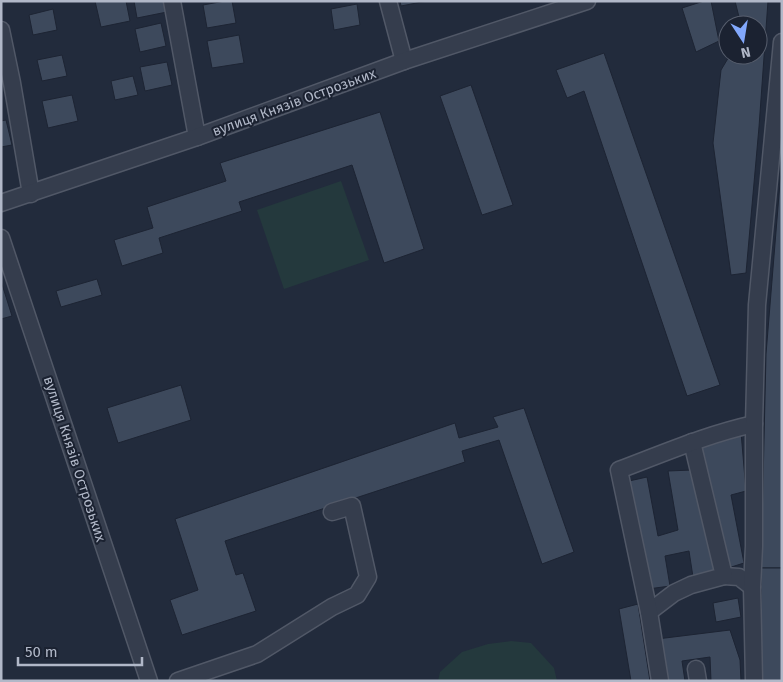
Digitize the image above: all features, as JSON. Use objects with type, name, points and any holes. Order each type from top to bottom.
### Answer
[{"type":"street","points":[[172,1],[197,137]]},
{"type":"street","points":[[388,1],[404,62]]},
{"type":"street","name":"вулиця Князів Острозьких","points":[[1,203],[197,137],[554,6],[587,1]]},
{"type":"street","points":[[1,30],[32,194]]},
{"type":"street","points":[[754,681],[752,587],[757,305],[782,42]]},
{"type":"street","name":"вулиця Князів Острозьких","points":[[1,238],[149,681]]},
{"type":"street","points":[[660,681],[649,612],[619,470],[692,442],[754,424]]},
{"type":"street","points":[[692,442],[724,576]]},
{"type":"street","points":[[178,681],[258,654],[332,608],[357,595],[368,577],[352,506],[332,512]]},
{"type":"street","points":[[649,612],[674,593],[691,585],[724,576],[739,577],[752,587]]},
{"type":"green space","points":[[341,181],[369,260],[284,289],[257,210]]},
{"type":"green space","points":[[511,641],[531,643],[554,668],[557,681],[438,681],[440,672],[462,652],[488,644]]},
{"type":"building","points":[[95,1],[126,1],[130,21],[101,27]]},
{"type":"building","points":[[134,1],[164,1],[167,12],[137,18]]},
{"type":"building","points":[[232,1],[236,23],[207,28],[203,5]]},
{"type":"building","points":[[400,1],[427,1],[401,6]]},
{"type":"building","points":[[704,1],[711,1],[718,41],[696,52],[682,8]]},
{"type":"building","points":[[735,1],[768,1],[767,15],[738,15]]},
{"type":"building","points":[[357,4],[360,25],[334,30],[331,9]]},
{"type":"building","points":[[53,9],[57,30],[33,35],[29,15]]},
{"type":"building","points":[[161,23],[166,46],[140,52],[135,29]]},
{"type":"building","points":[[239,35],[244,63],[212,68],[207,41]]},
{"type":"building","points":[[604,53],[720,385],[687,396],[584,91],[567,98],[556,70]]},
{"type":"building","points":[[62,55],[67,76],[42,81],[37,60]]},
{"type":"building","points":[[167,62],[172,85],[145,91],[140,67]]},
{"type":"building","points":[[724,65],[763,65],[746,273],[731,275],[713,143],[721,70]]},
{"type":"building","points":[[133,76],[138,95],[115,100],[111,81]]},
{"type":"building","points":[[471,85],[513,205],[482,215],[440,96]]},
{"type":"building","points":[[72,95],[78,121],[48,128],[42,101]]},
{"type":"building","points":[[380,112],[424,249],[384,263],[352,165],[239,202],[242,211],[159,238],[163,253],[122,266],[114,240],[153,228],[147,207],[226,181],[220,163]]},
{"type":"building","points":[[6,120],[12,145],[1,147],[1,121]]},
{"type":"building","points":[[782,158],[782,568],[761,568],[766,354]]},
{"type":"building","points":[[97,279],[102,295],[61,307],[56,291]]},
{"type":"building","points":[[1,281],[12,316],[1,319]]},
{"type":"building","points":[[181,385],[191,420],[118,443],[107,408]]},
{"type":"building","points":[[524,408],[574,552],[542,564],[499,440],[462,451],[465,462],[225,541],[236,575],[243,573],[256,611],[182,635],[170,600],[198,590],[175,519],[455,423],[459,438],[498,427],[493,417]]},
{"type":"building","points":[[741,432],[746,491],[731,495],[744,563],[725,569],[701,446]]},
{"type":"building","points":[[692,470],[715,570],[693,577],[689,551],[665,556],[670,586],[648,589],[629,481],[647,477],[658,536],[678,530],[668,471]]},
{"type":"building","points":[[761,568],[782,568],[782,681],[761,681]]},
{"type":"building","points":[[738,598],[741,617],[716,622],[713,603]]},
{"type":"building","points":[[638,604],[650,681],[631,681],[619,609]]},
{"type":"building","points":[[730,630],[740,660],[741,681],[711,681],[710,657],[682,661],[685,681],[664,681],[657,639]]}]
